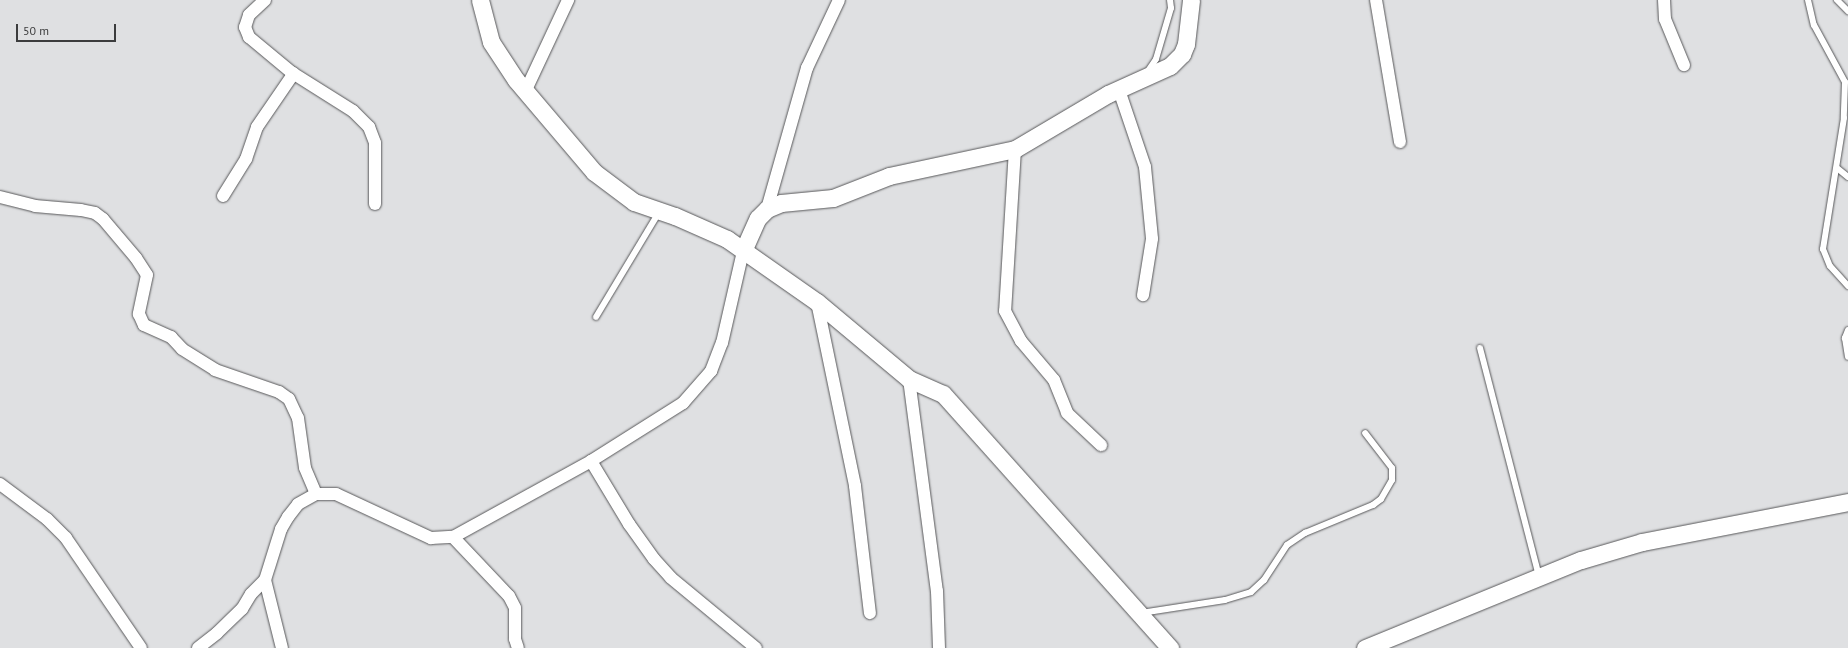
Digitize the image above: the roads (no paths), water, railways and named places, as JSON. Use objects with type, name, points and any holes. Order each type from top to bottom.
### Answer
[{"type":"street","points":[[265,0],[249,15],[245,28],[249,37],[294,74],[353,111],[370,128],[375,143],[375,204]]},
{"type":"street","points":[[480,0],[491,42],[525,92],[594,172],[634,202],[660,211],[727,239],[817,302],[908,379],[943,394],[1170,648]]},
{"type":"street","points":[[525,92],[568,0]]},
{"type":"street","points":[[767,209],[807,68],[839,0]]},
{"type":"street","points":[[198,648],[217,633],[242,609],[251,594],[265,580],[281,529],[298,504],[316,494],[336,494],[431,538],[453,537],[591,461],[683,403],[711,371],[722,344],[743,251],[758,218],[767,209],[780,203],[833,198],[889,176],[1015,149],[1119,90],[1170,66],[1182,54],[1186,44],[1191,0]]},
{"type":"street","points":[[1376,0],[1400,142]]},
{"type":"street","points":[[1664,0],[1664,19],[1684,65]]},
{"type":"street","points":[[223,196],[244,164],[257,128],[294,74]]},
{"type":"street","points":[[1119,90],[1145,167],[1152,239],[1143,295]]},
{"type":"street","points":[[1015,149],[1005,311],[1021,341],[1054,380],[1067,413],[1101,445]]},
{"type":"street","points":[[0,198],[35,206],[81,210],[95,213],[103,219],[136,258],[147,276],[139,314],[144,326],[171,337],[182,349],[216,370],[279,392],[289,399],[298,418],[305,468],[316,494]]},
{"type":"street","points":[[817,302],[855,486],[870,613]]},
{"type":"street","points":[[908,379],[937,591],[939,648]]},
{"type":"street","points":[[591,461],[629,524],[654,559],[671,578],[756,648]]},
{"type":"street","points":[[0,484],[47,519],[66,538],[141,648]]},
{"type":"street","points":[[1365,648],[1581,560],[1642,542],[1848,502]]},
{"type":"street","points":[[453,537],[508,596],[515,608],[515,639],[518,648]]},
{"type":"street","points":[[265,580],[282,648]]},
{"type":"lane","points":[[1142,79],[1156,59],[1171,8],[1170,0]]},
{"type":"lane","points":[[1808,0],[1814,25],[1845,82],[1844,118],[1823,249],[1830,266],[1848,286]]},
{"type":"lane","points":[[1837,0],[1848,11]]},
{"type":"lane","points":[[1837,168],[1848,177]]},
{"type":"lane","points":[[596,317],[660,211]]},
{"type":"lane","points":[[1848,330],[1845,338],[1848,357]]},
{"type":"lane","points":[[1480,348],[1539,577]]},
{"type":"lane","points":[[1140,613],[1225,600],[1251,592],[1264,580],[1287,544],[1305,533],[1373,505],[1381,499],[1392,480],[1392,468],[1365,433]]}]
